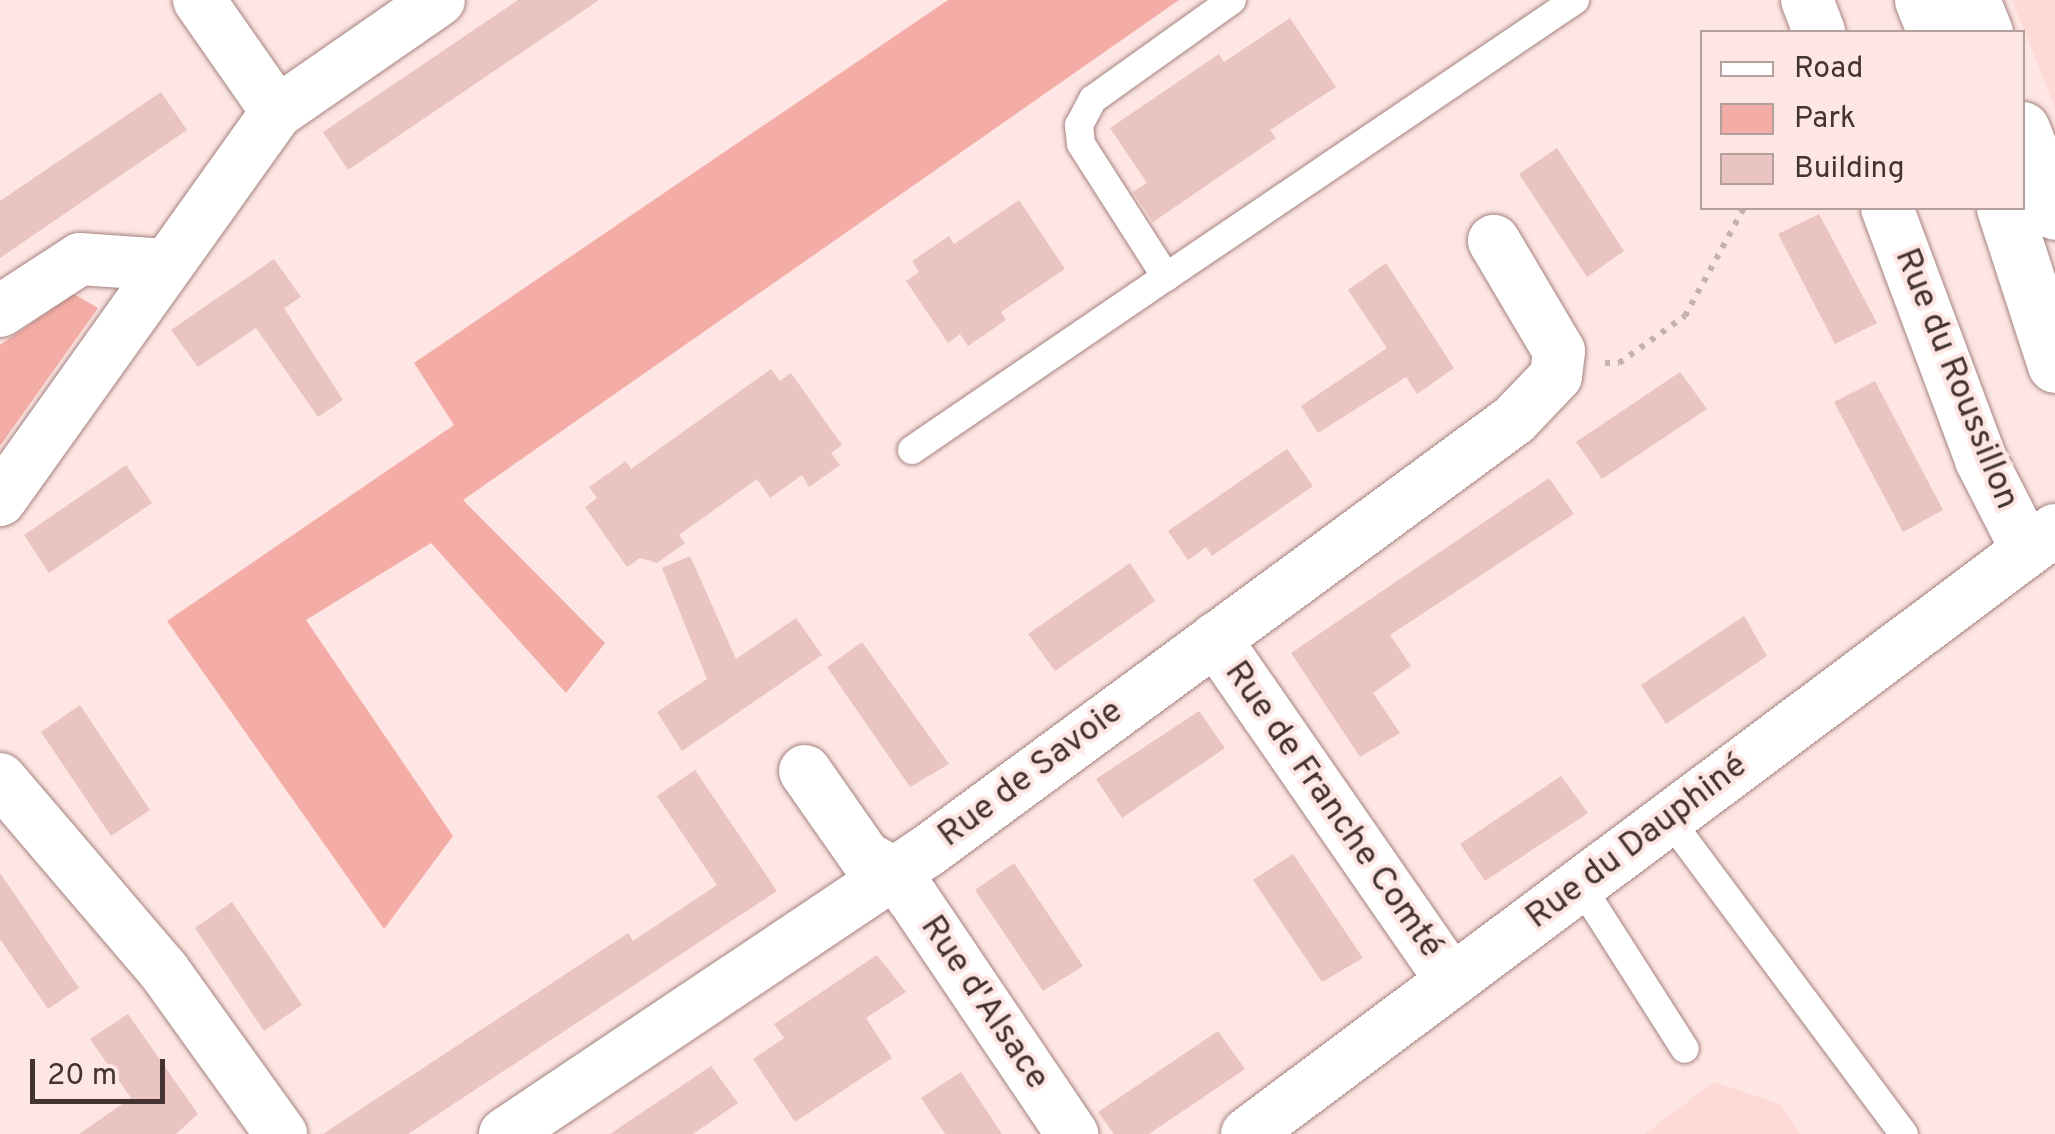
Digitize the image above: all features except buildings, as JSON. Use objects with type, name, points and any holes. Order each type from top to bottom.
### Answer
[{"type":"main road","points":[[1941,16],[1979,30]]},
{"type":"main road","points":[[2025,137],[2055,212]]},
{"type":"main road","points":[[2005,210],[2055,365]]},
{"type":"street","points":[[199,0],[277,112]]},
{"type":"street","points":[[0,500],[277,112],[439,0]]},
{"type":"street","points":[[1807,0],[1818,30]]},
{"type":"street","name":"Rue du Roussillon","points":[[1887,210],[1981,460],[2041,540]]},
{"type":"street","points":[[1494,240],[1560,351],[1550,379]]},
{"type":"street","points":[[0,311],[80,259],[165,265]]},
{"type":"street","name":"Rue de Savoie","points":[[505,1134],[894,874],[1215,639],[1550,379]]},
{"type":"street","name":"Rue du Dauphiné","points":[[1246,1134],[2041,540]]},
{"type":"street","name":"Rue de Franche Comté","points":[[1215,639],[1452,981]]},
{"type":"street","name":"Rue d'Alsace","points":[[805,771],[865,857],[894,874],[1072,1134]]},
{"type":"street","points":[[0,779],[164,971],[282,1134]]},
{"type":"lane","points":[[1166,277],[1081,144],[1079,124],[1093,99],[1232,0]]},
{"type":"lane","points":[[912,450],[1576,0]]},
{"type":"lane","points":[[2025,204],[2055,280]]},
{"type":"lane","points":[[1669,819],[1904,1134]]},
{"type":"lane","points":[[1581,886],[1686,1048]]},
{"type":"path","points":[[1550,379],[1619,363],[1685,316],[1743,210]]},
{"type":"shaded area","points":[[2012,0],[2055,0],[2055,107],[2025,30]]},
{"type":"shaded area","points":[[1714,1082],[1780,1104],[1800,1134],[1645,1134]]},
{"type":"green space","points":[[948,0],[1179,0],[463,500],[605,643],[566,693],[431,543],[306,620],[453,836],[384,929],[167,621],[454,425],[414,363]]},
{"type":"green space","points":[[74,294],[98,308],[0,446],[0,345]]}]
